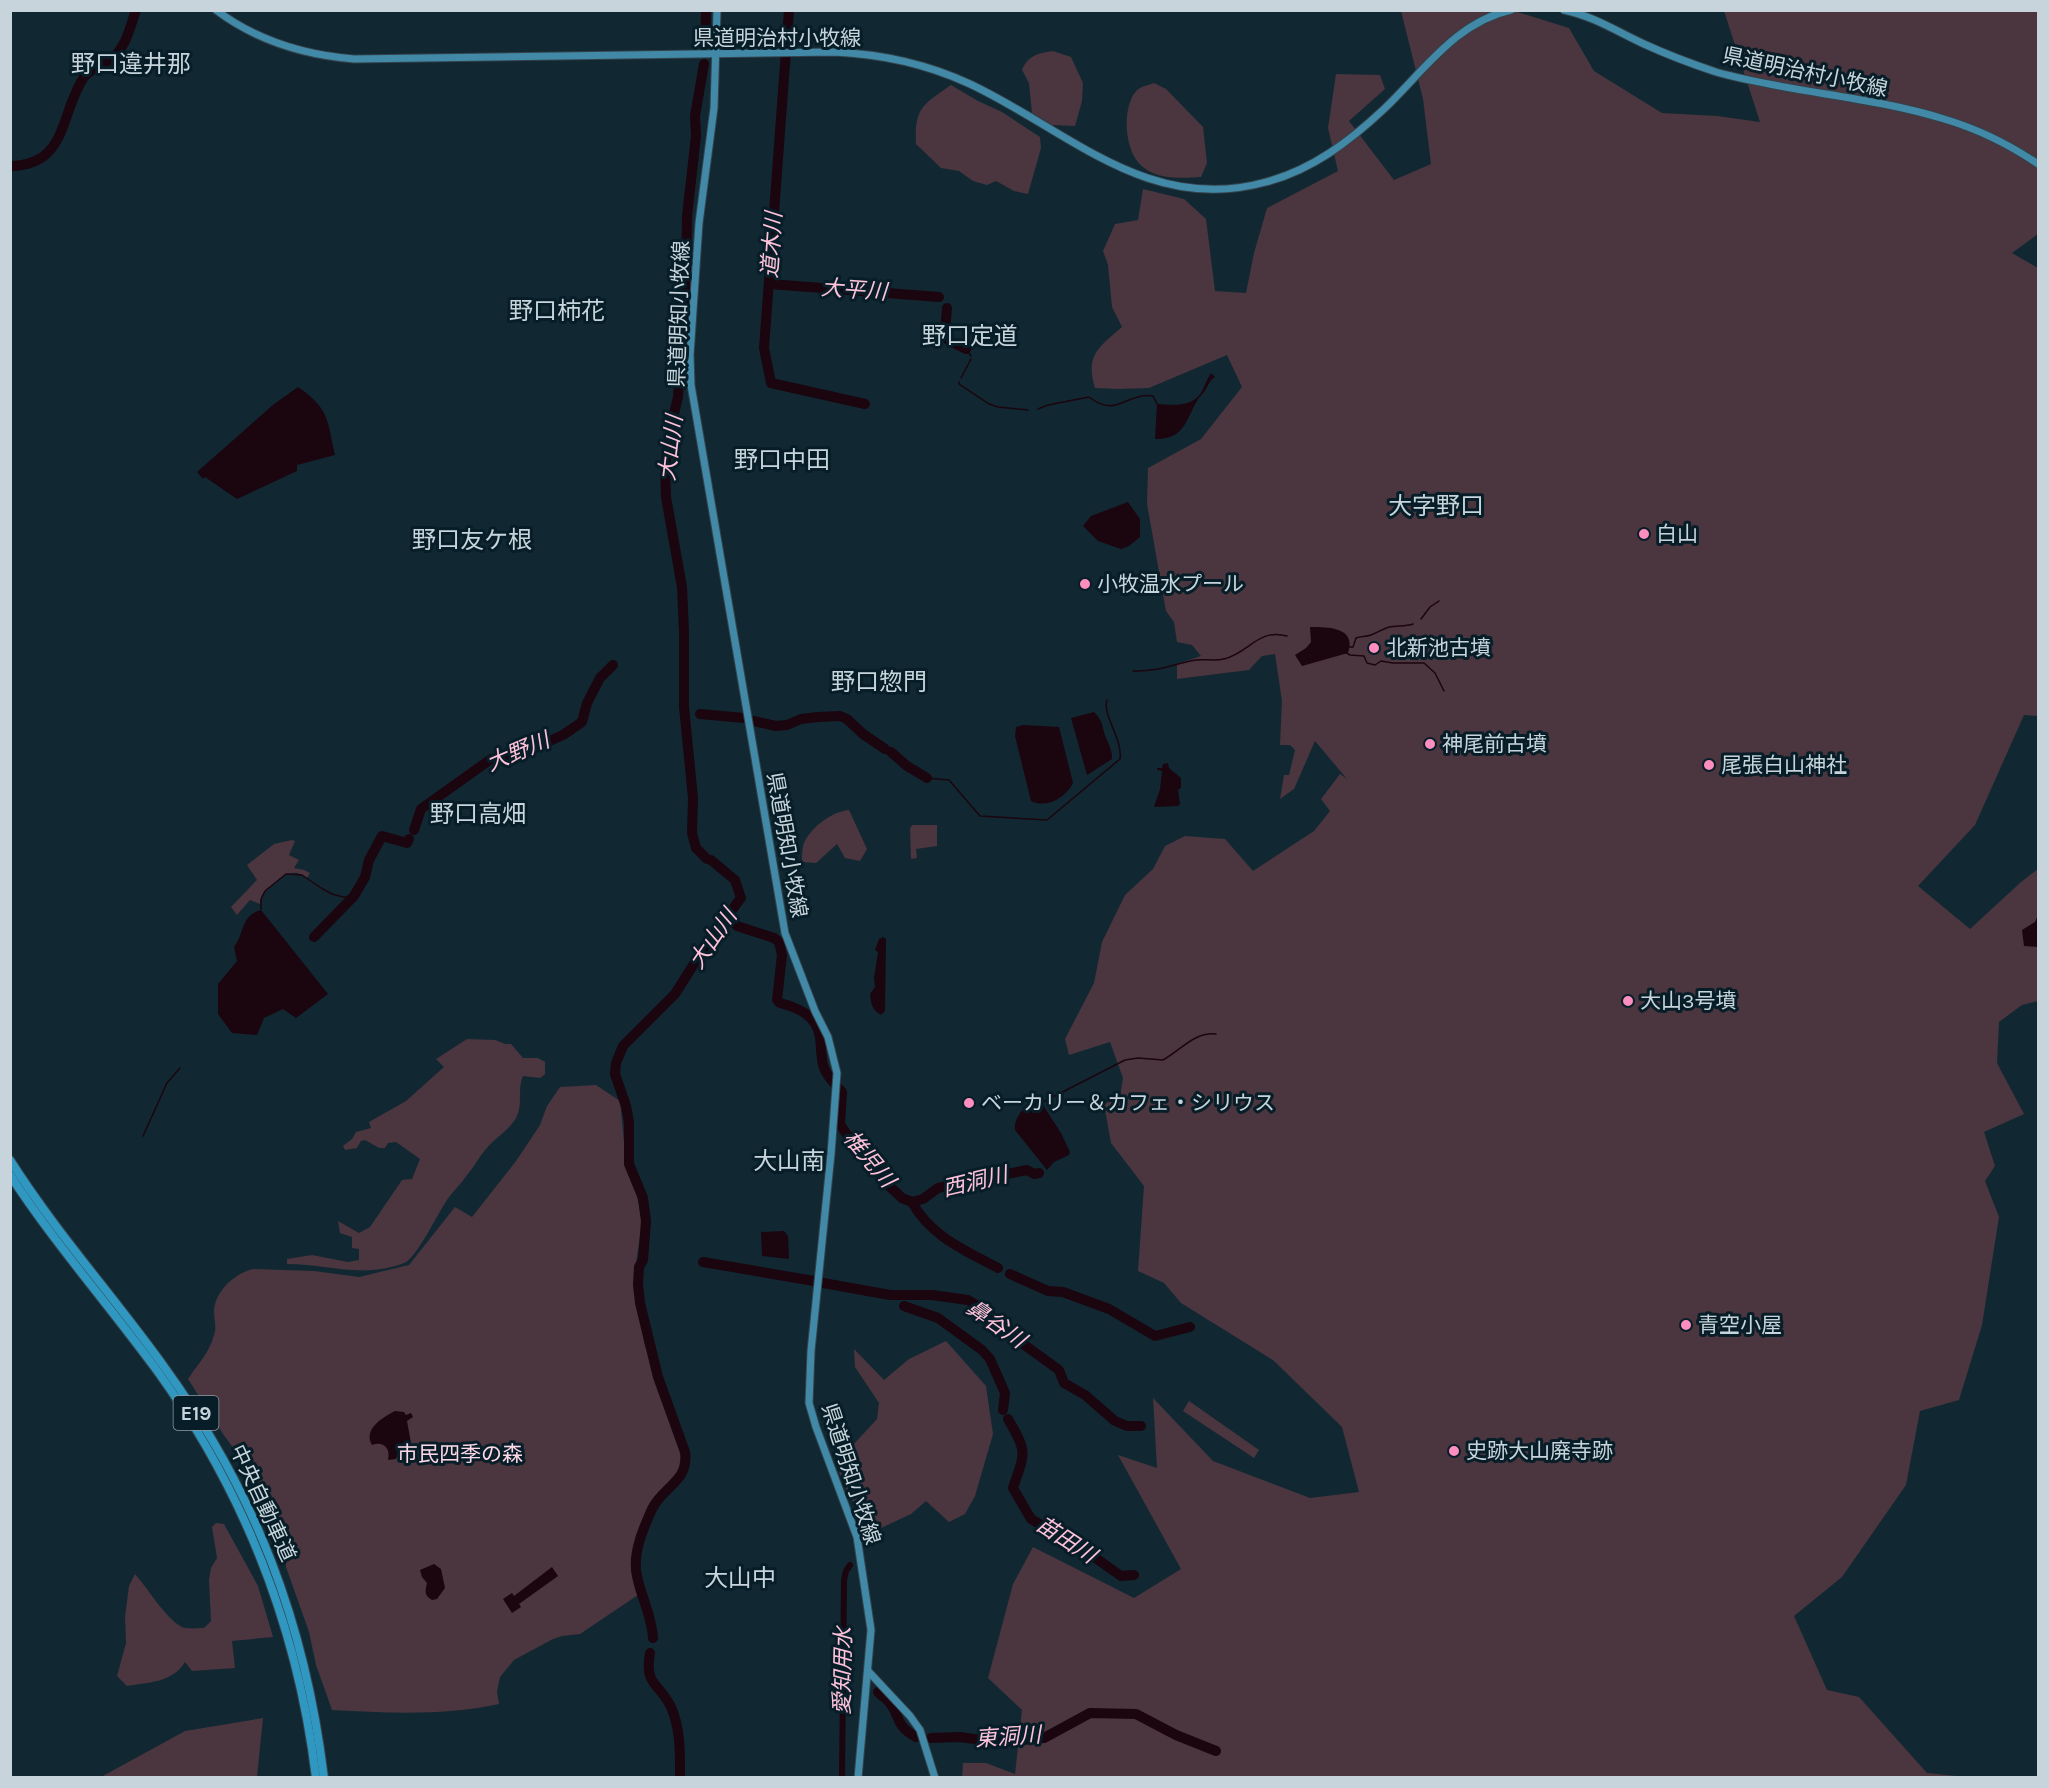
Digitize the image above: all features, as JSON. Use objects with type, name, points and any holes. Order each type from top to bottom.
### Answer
[{"type":"highway","name":"中央自動車道","points":[[10,1160],[55,1226],[180,1390],[240,1489],[266,1545],[292,1619],[314,1707],[324,1778]]},
{"type":"highway","name":"中央自動車道","points":[[10,1175],[49,1232],[163,1380],[197,1431],[232,1492],[262,1558],[284,1622],[306,1708],[316,1778]]},
{"type":"main road","name":"県道明治村小牧線","points":[[216,10],[243,28],[278,44],[335,58],[418,59],[834,52],[868,54],[947,74],[981,90],[1122,169],[1158,182],[1195,188],[1236,188],[1264,183],[1291,174],[1320,159],[1338,148],[1385,108],[1444,48],[1472,26],[1511,10]]},
{"type":"main road","name":"県道明知小牧線","points":[[717,10],[714,108],[699,223],[690,355],[691,385],[785,933],[833,1053],[837,1080],[811,1351],[810,1403],[816,1427],[856,1537],[871,1630],[858,1778]]},
{"type":"main road","name":"県道明治村小牧線","points":[[1564,10],[1595,20],[1669,54],[1716,72],[1944,118],[2000,141],[2038,164]]},
{"type":"main road","points":[[868,1671],[920,1730],[934,1778]]},
{"type":"green space","points":[[1401,11],[1514,11],[1569,28],[1594,71],[1662,113],[1717,116],[1760,122],[1724,11],[2038,11],[2038,234],[2012,253],[2038,268],[2038,716],[2024,715],[1975,825],[1918,886],[1970,929],[2038,869],[2038,1001],[2022,1005],[1999,1022],[1997,1063],[2024,1114],[1984,1132],[1995,1166],[1985,1181],[1999,1217],[1982,1325],[1959,1400],[1920,1411],[1906,1485],[1842,1577],[1794,1616],[1827,1690],[1859,1697],[1927,1773],[1966,1777],[962,1778],[963,1763],[986,1763],[1015,1774],[1022,1710],[988,1678],[1013,1584],[1033,1547],[1134,1598],[1181,1569],[1118,1455],[1157,1468],[1153,1398],[1213,1461],[1310,1498],[1359,1492],[1342,1427],[1273,1360],[1181,1303],[1164,1283],[1138,1271],[1144,1186],[1111,1143],[1104,1104],[1120,1097],[1123,1078],[1110,1042],[1069,1055],[1065,1039],[1094,983],[1102,942],[1125,895],[1153,869],[1165,846],[1185,836],[1225,839],[1253,871],[1314,831],[1330,811],[1321,799],[1340,774],[1347,779],[1315,741],[1294,789],[1280,799],[1284,775],[1289,775],[1295,750],[1290,745],[1280,745],[1282,701],[1275,654],[1262,656],[1249,670],[1177,679],[1177,664],[1201,656],[1192,645],[1177,642],[1174,622],[1166,611],[1147,504],[1148,468],[1201,439],[1242,387],[1227,355],[1149,388],[1095,388],[1092,377],[1093,359],[1101,346],[1122,327],[1112,307],[1108,265],[1103,251],[1115,224],[1138,220],[1143,189],[1184,199],[1206,219],[1215,291],[1246,293],[1254,253],[1267,208],[1338,171],[1328,128],[1336,74],[1380,75],[1385,89],[1349,121],[1394,180],[1431,164],[1423,99]]},
{"type":"green space","points":[[1053,51],[1071,57],[1083,83],[1082,101],[1075,126],[1052,125],[1032,113],[1029,83],[1022,70],[1027,61],[1034,56]]},
{"type":"green space","points":[[1154,83],[1166,89],[1203,127],[1207,163],[1201,177],[1171,177],[1156,174],[1143,167],[1132,151],[1127,130],[1129,107],[1137,90]]},
{"type":"green space","points":[[951,85],[1002,112],[1040,137],[1041,148],[1028,194],[1014,191],[996,181],[987,185],[973,181],[959,171],[941,168],[916,144],[919,114],[928,102]]},
{"type":"green space","points":[[849,810],[867,849],[860,861],[845,858],[837,844],[816,863],[802,862],[803,845],[812,831],[829,817]]},
{"type":"green space","points":[[912,825],[937,825],[937,846],[916,849],[917,858],[911,859],[910,829]]},
{"type":"green space","points":[[295,841],[289,855],[299,860],[294,868],[310,873],[307,878],[298,873],[285,875],[266,890],[261,897],[260,904],[250,900],[237,915],[231,907],[257,880],[247,865],[274,844]]},
{"type":"green space","points":[[467,1039],[495,1040],[511,1044],[523,1058],[538,1058],[545,1062],[545,1074],[540,1078],[523,1076],[520,1086],[519,1111],[514,1121],[486,1149],[449,1197],[415,1253],[404,1263],[374,1270],[346,1270],[287,1264],[287,1259],[312,1255],[348,1262],[359,1260],[359,1249],[352,1248],[352,1237],[340,1233],[338,1221],[359,1233],[370,1227],[402,1180],[412,1179],[420,1159],[396,1142],[388,1143],[385,1148],[379,1148],[365,1140],[361,1141],[357,1148],[345,1150],[343,1146],[352,1139],[356,1132],[371,1128],[369,1122],[406,1101],[444,1067],[436,1059]]},
{"type":"green space","name":"市民四季の森","points":[[596,1085],[620,1101],[626,1163],[634,1179],[642,1223],[634,1276],[644,1342],[668,1417],[682,1448],[684,1463],[652,1502],[639,1529],[631,1569],[638,1595],[580,1634],[553,1639],[514,1660],[500,1677],[497,1692],[499,1704],[437,1712],[332,1710],[316,1665],[309,1632],[286,1567],[279,1526],[268,1496],[223,1434],[188,1379],[212,1341],[215,1329],[214,1312],[218,1297],[233,1279],[253,1269],[314,1271],[359,1277],[409,1265],[455,1207],[472,1217],[516,1161],[540,1125],[547,1106],[560,1087]]},
{"type":"green space","points":[[946,1341],[986,1386],[993,1434],[975,1496],[965,1514],[949,1522],[926,1501],[911,1514],[879,1529],[863,1518],[850,1497],[837,1467],[840,1459],[877,1419],[879,1403],[855,1367],[854,1349],[884,1380],[909,1359]]},
{"type":"green space","points":[[1189,1401],[1259,1450],[1254,1458],[1183,1411]]},
{"type":"green space","points":[[216,1523],[224,1524],[258,1586],[273,1637],[232,1641],[235,1668],[192,1671],[185,1662],[180,1669],[167,1678],[127,1686],[117,1676],[126,1643],[125,1617],[129,1586],[135,1574],[172,1620],[185,1628],[204,1628],[211,1621],[209,1580],[211,1568],[217,1558],[212,1527]]},
{"type":"green space","points":[[263,1718],[257,1777],[101,1777],[185,1731]]},
{"type":"shaded area","points":[[1211,373],[1215,377],[1198,398],[1179,432],[1173,436],[1155,439],[1157,404],[1188,403],[1202,391]]},
{"type":"shaded area","points":[[298,387],[322,409],[335,455],[297,465],[297,471],[237,499],[205,477],[203,479],[197,472],[274,404]]},
{"type":"shaded area","points":[[1128,502],[1140,519],[1140,537],[1129,546],[1121,549],[1098,541],[1083,526],[1091,516]]},
{"type":"shaded area","points":[[1310,627],[1332,628],[1345,633],[1350,644],[1348,653],[1302,666],[1295,655],[1311,642]]},
{"type":"shaded area","points":[[1094,712],[1101,722],[1111,749],[1112,759],[1087,775],[1071,718]]},
{"type":"shaded area","points":[[1023,725],[1059,727],[1073,783],[1066,793],[1049,803],[1031,801],[1015,736],[1016,727]]},
{"type":"shaded area","points":[[1168,763],[1169,768],[1181,778],[1181,788],[1178,790],[1180,804],[1154,807],[1160,789],[1162,771],[1157,768],[1162,768],[1163,764]]},
{"type":"shaded area","points":[[261,910],[328,994],[296,1018],[283,1009],[264,1018],[257,1035],[232,1033],[218,1014],[218,984],[237,961],[234,947],[246,921],[249,916]]},
{"type":"shaded area","points":[[2038,915],[2038,947],[2024,946],[2022,930],[2035,922]]},
{"type":"shaded area","points":[[883,937],[886,939],[885,1011],[881,1015],[873,1006],[870,994],[875,987],[878,952],[875,950],[879,939]]},
{"type":"shaded area","points":[[1034,1097],[1039,1099],[1061,1133],[1070,1152],[1069,1155],[1054,1162],[1047,1170],[1015,1130],[1018,1116]]},
{"type":"shaded area","points":[[784,1231],[788,1236],[789,1259],[762,1256],[761,1232]]},
{"type":"shaded area","points":[[395,1411],[404,1412],[406,1415],[411,1413],[413,1417],[407,1421],[411,1443],[403,1449],[404,1452],[398,1454],[396,1459],[388,1460],[389,1456],[385,1446],[372,1445],[370,1434],[375,1425]]},
{"type":"shaded area","points":[[434,1564],[441,1569],[445,1588],[437,1599],[432,1600],[426,1595],[427,1583],[420,1570]]},
{"type":"shaded area","points":[[552,1567],[558,1576],[519,1604],[521,1607],[512,1613],[503,1599],[512,1593],[514,1596]]},
{"type":"waterway","points":[[10,166],[29,164],[43,157],[53,147],[84,77],[111,59],[120,49],[127,37],[136,10]]},
{"type":"waterway","name":"大山川","points":[[705,44],[706,10]]},
{"type":"waterway","name":"道木川","points":[[789,10],[764,348],[771,383],[865,404]]},
{"type":"waterway","name":"大山川","points":[[653,1638],[651,1622],[637,1576],[637,1550],[652,1509],[683,1470],[685,1452],[658,1377],[640,1303],[639,1267],[643,1260],[646,1221],[643,1198],[629,1164],[629,1122],[615,1074],[616,1063],[623,1046],[675,994],[709,940],[741,898],[735,880],[696,848],[692,833],[693,798],[684,707],[682,587],[666,497],[665,467],[678,397],[686,273],[687,216],[696,136],[695,116],[704,64]]},
{"type":"waterway","name":"大平川","points":[[770,284],[939,297]]},
{"type":"waterway","name":"大平川","points":[[947,308],[945,332],[948,340],[966,349]]},
{"type":"waterway","points":[[966,349],[971,356]]},
{"type":"waterway","points":[[961,378],[971,359]]},
{"type":"waterway","points":[[959,382],[989,404],[1028,410]]},
{"type":"waterway","points":[[1038,409],[1089,397],[1107,406],[1144,396],[1153,396],[1157,404]]},
{"type":"waterway","points":[[1421,619],[1430,607],[1439,601]]},
{"type":"waterway","points":[[1349,647],[1353,647],[1356,638],[1371,635],[1389,627],[1413,624]]},
{"type":"waterway","points":[[1133,671],[1158,669],[1196,660],[1224,659],[1268,635],[1287,636]]},
{"type":"waterway","points":[[1345,652],[1350,655],[1364,656],[1367,663],[1375,665],[1381,661],[1424,663],[1435,673],[1444,691]]},
{"type":"waterway","name":"大野川","points":[[414,830],[421,809],[491,759],[534,748],[563,735],[582,722],[587,703],[600,678],[613,665]]},
{"type":"waterway","points":[[927,778],[949,780],[980,816],[1047,820],[1120,759],[1119,743],[1107,713],[1107,700]]},
{"type":"waterway","points":[[700,714],[744,718]]},
{"type":"waterway","points":[[754,721],[776,726],[787,725],[801,719],[840,716],[885,749]]},
{"type":"waterway","points":[[891,752],[907,766],[927,778]]},
{"type":"waterway","name":"大野川","points":[[314,937],[354,896],[365,877],[369,860],[382,836],[407,843],[409,839]]},
{"type":"waterway","points":[[261,909],[261,899],[265,891],[286,874],[302,875],[332,894],[343,897],[354,896]]},
{"type":"waterway","name":"椎児川","points":[[727,915],[737,926],[774,938],[779,942],[782,955],[777,1000],[806,1014],[815,1023],[820,1037],[824,1069],[842,1092],[840,1124],[849,1138],[875,1166],[886,1183],[902,1198],[912,1202],[920,1214],[939,1233],[961,1249],[998,1268]]},
{"type":"waterway","points":[[1041,1103],[1125,1060],[1138,1058],[1163,1060],[1194,1039],[1216,1034]]},
{"type":"waterway","points":[[143,1136],[167,1083],[180,1068]]},
{"type":"waterway","name":"西洞川","points":[[912,1202],[923,1199],[938,1188],[1027,1170],[1034,1174],[1039,1173]]},
{"type":"waterway","name":"鼻谷川","points":[[703,1262],[814,1281]]},
{"type":"waterway","name":"椎児川","points":[[1010,1274],[1048,1291],[1063,1292],[1109,1309],[1155,1336],[1190,1327]]},
{"type":"waterway","name":"鼻谷川","points":[[823,1283],[890,1295],[932,1295],[968,1300],[985,1310],[1005,1331],[1059,1370],[1064,1383],[1085,1395],[1115,1421],[1127,1426],[1141,1426]]},
{"type":"waterway","name":"苗田川","points":[[904,1306],[938,1318],[982,1350],[990,1359],[1005,1393],[1003,1410]]},
{"type":"waterway","name":"苗田川","points":[[1008,1419],[1022,1446],[1022,1459],[1013,1488],[1031,1519],[1080,1547],[1121,1576],[1134,1575]]},
{"type":"waterway","name":"愛知用水","points":[[842,1778],[844,1580],[850,1565]]},
{"type":"waterway","name":"大山川","points":[[650,1653],[651,1678],[671,1707],[677,1724],[680,1778]]},
{"type":"waterway","name":"東洞川","points":[[878,1692],[893,1707],[904,1728],[916,1737]]},
{"type":"waterway","name":"東洞川","points":[[931,1738],[959,1737],[999,1742],[1044,1738],[1090,1713],[1136,1714],[1176,1735],[1216,1751]]},
{"type":"place","name":"白山","points":[[1644,534]]},
{"type":"place","name":"小牧温水プール","points":[[1085,584]]},
{"type":"place","name":"北新池古墳","points":[[1374,648]]},
{"type":"place","name":"神尾前古墳","points":[[1430,744]]},
{"type":"place","name":"尾張白山神社","points":[[1709,765]]},
{"type":"place","name":"大山3号墳","points":[[1628,1001]]},
{"type":"place","name":"ベーカリー＆カフェ・シリウス","points":[[969,1103]]},
{"type":"place","name":"青空小屋","points":[[1686,1325]]},
{"type":"place","name":"史跡大山廃寺跡","points":[[1454,1451]]},
{"type":"district","name":"野口違井那","points":[[131,64]]},
{"type":"district","name":"野口柿花","points":[[557,311]]},
{"type":"district","name":"野口定道","points":[[970,336]]},
{"type":"district","name":"野口中田","points":[[782,460]]},
{"type":"district","name":"大字野口","points":[[1436,506]]},
{"type":"district","name":"野口友ケ根","points":[[472,540]]},
{"type":"district","name":"野口惣門","points":[[879,682]]},
{"type":"district","name":"野口高畑","points":[[478,814]]},
{"type":"district","name":"大山南","points":[[789,1161]]},
{"type":"district","name":"大山中","points":[[740,1578]]}]
